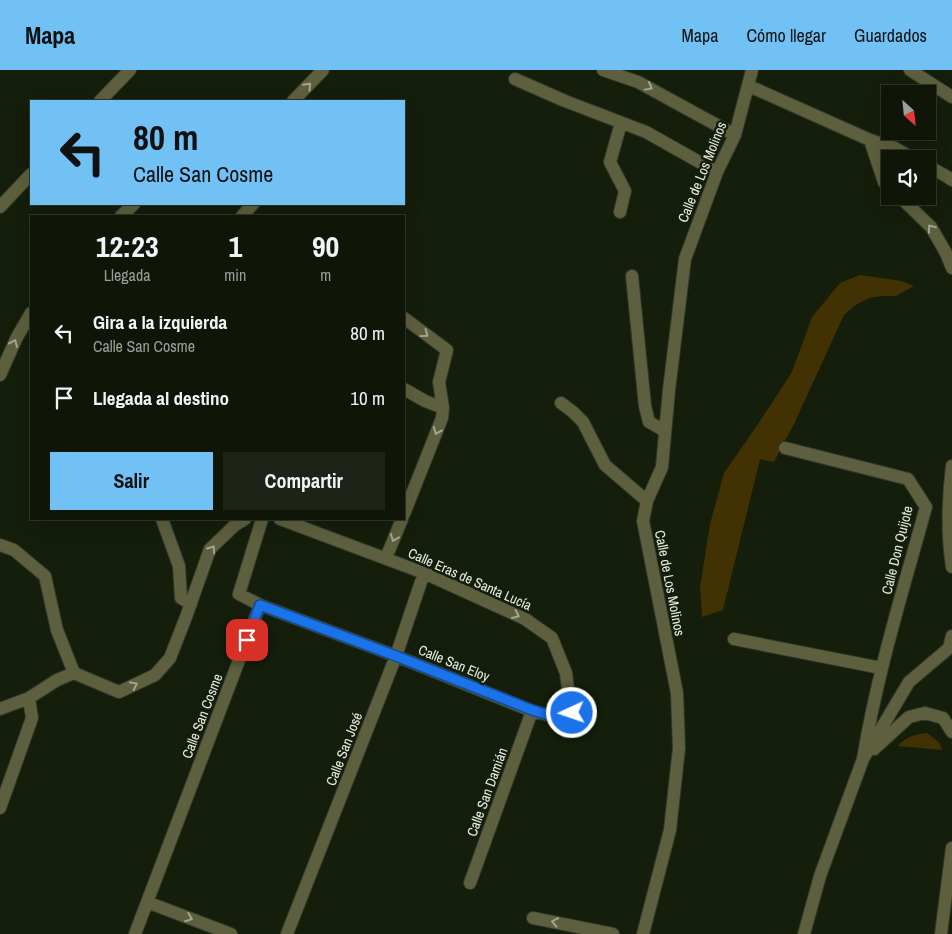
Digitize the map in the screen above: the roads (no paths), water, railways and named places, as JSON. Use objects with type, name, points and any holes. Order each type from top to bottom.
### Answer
[{"type":"street","points":[[101,100],[130,70]]},
{"type":"street","points":[[294,100],[323,70]]},
{"type":"street","points":[[603,70],[638,82],[735,135]]},
{"type":"street","name":"Calle de Los Molinos","points":[[643,934],[670,830],[679,748],[676,693],[643,521],[647,501],[662,467],[685,259],[717,172],[735,135],[752,70]]},
{"type":"street","points":[[910,70],[952,97]]},
{"type":"street","points":[[515,79],[564,101],[646,132],[717,172]]},
{"type":"street","points":[[749,86],[870,140],[898,150]]},
{"type":"street","points":[[620,212],[625,191],[610,162],[621,123]]},
{"type":"street","points":[[870,140],[881,173]]},
{"type":"street","points":[[936,170],[952,180]]},
{"type":"street","points":[[0,208],[30,175]]},
{"type":"street","points":[[122,215],[133,205]]},
{"type":"street","points":[[243,215],[252,205]]},
{"type":"street","points":[[909,205],[931,226],[952,268]]},
{"type":"street","points":[[632,276],[645,406],[649,422],[665,432]]},
{"type":"street","points":[[0,375],[17,337],[30,315]]},
{"type":"street","points":[[405,319],[447,350],[439,382],[444,408],[442,418],[405,511]]},
{"type":"street","points":[[405,391],[444,408]]},
{"type":"street","points":[[561,403],[583,422],[605,465],[647,501]]},
{"type":"street","name":"Calle Don Quijote","points":[[785,448],[908,479],[926,507],[882,668],[870,718],[863,759],[820,876],[804,934]]},
{"type":"street","points":[[952,466],[949,493],[952,567]]},
{"type":"street","points":[[162,520],[178,566],[181,598],[191,604]]},
{"type":"street","points":[[0,709],[29,698],[57,680],[74,673],[119,692],[155,675],[170,658],[210,549],[235,525],[243,520]]},
{"type":"street","points":[[260,605],[239,594],[262,520]]},
{"type":"street","name":"Calle Eras de Santa Lucía","points":[[283,520],[424,573],[525,619],[552,638],[566,673],[572,713],[552,716]]},
{"type":"street","points":[[386,558],[402,520]]},
{"type":"street","points":[[0,545],[14,550],[45,576],[57,630],[74,673]]},
{"type":"street","name":"Calle San José","points":[[287,934],[396,656],[424,573]]},
{"type":"street","name":"Calle San Eloy","points":[[260,605],[552,716]]},
{"type":"street","name":"Calle San Cosme","points":[[135,934],[260,605]]},
{"type":"street","name":"Calle Don Quijote","points":[[863,759],[910,682],[949,648],[952,636]]},
{"type":"street","points":[[734,639],[882,668]]},
{"type":"street","points":[[0,808],[32,718],[29,698]]},
{"type":"street","name":"Calle San Damián","points":[[470,883],[532,710]]},
{"type":"street","points":[[863,759],[909,717],[925,713],[943,718],[952,732]]},
{"type":"street","points":[[941,934],[952,848]]},
{"type":"street","points":[[147,902],[231,934]]},
{"type":"street","points":[[532,918],[613,934]]}]
